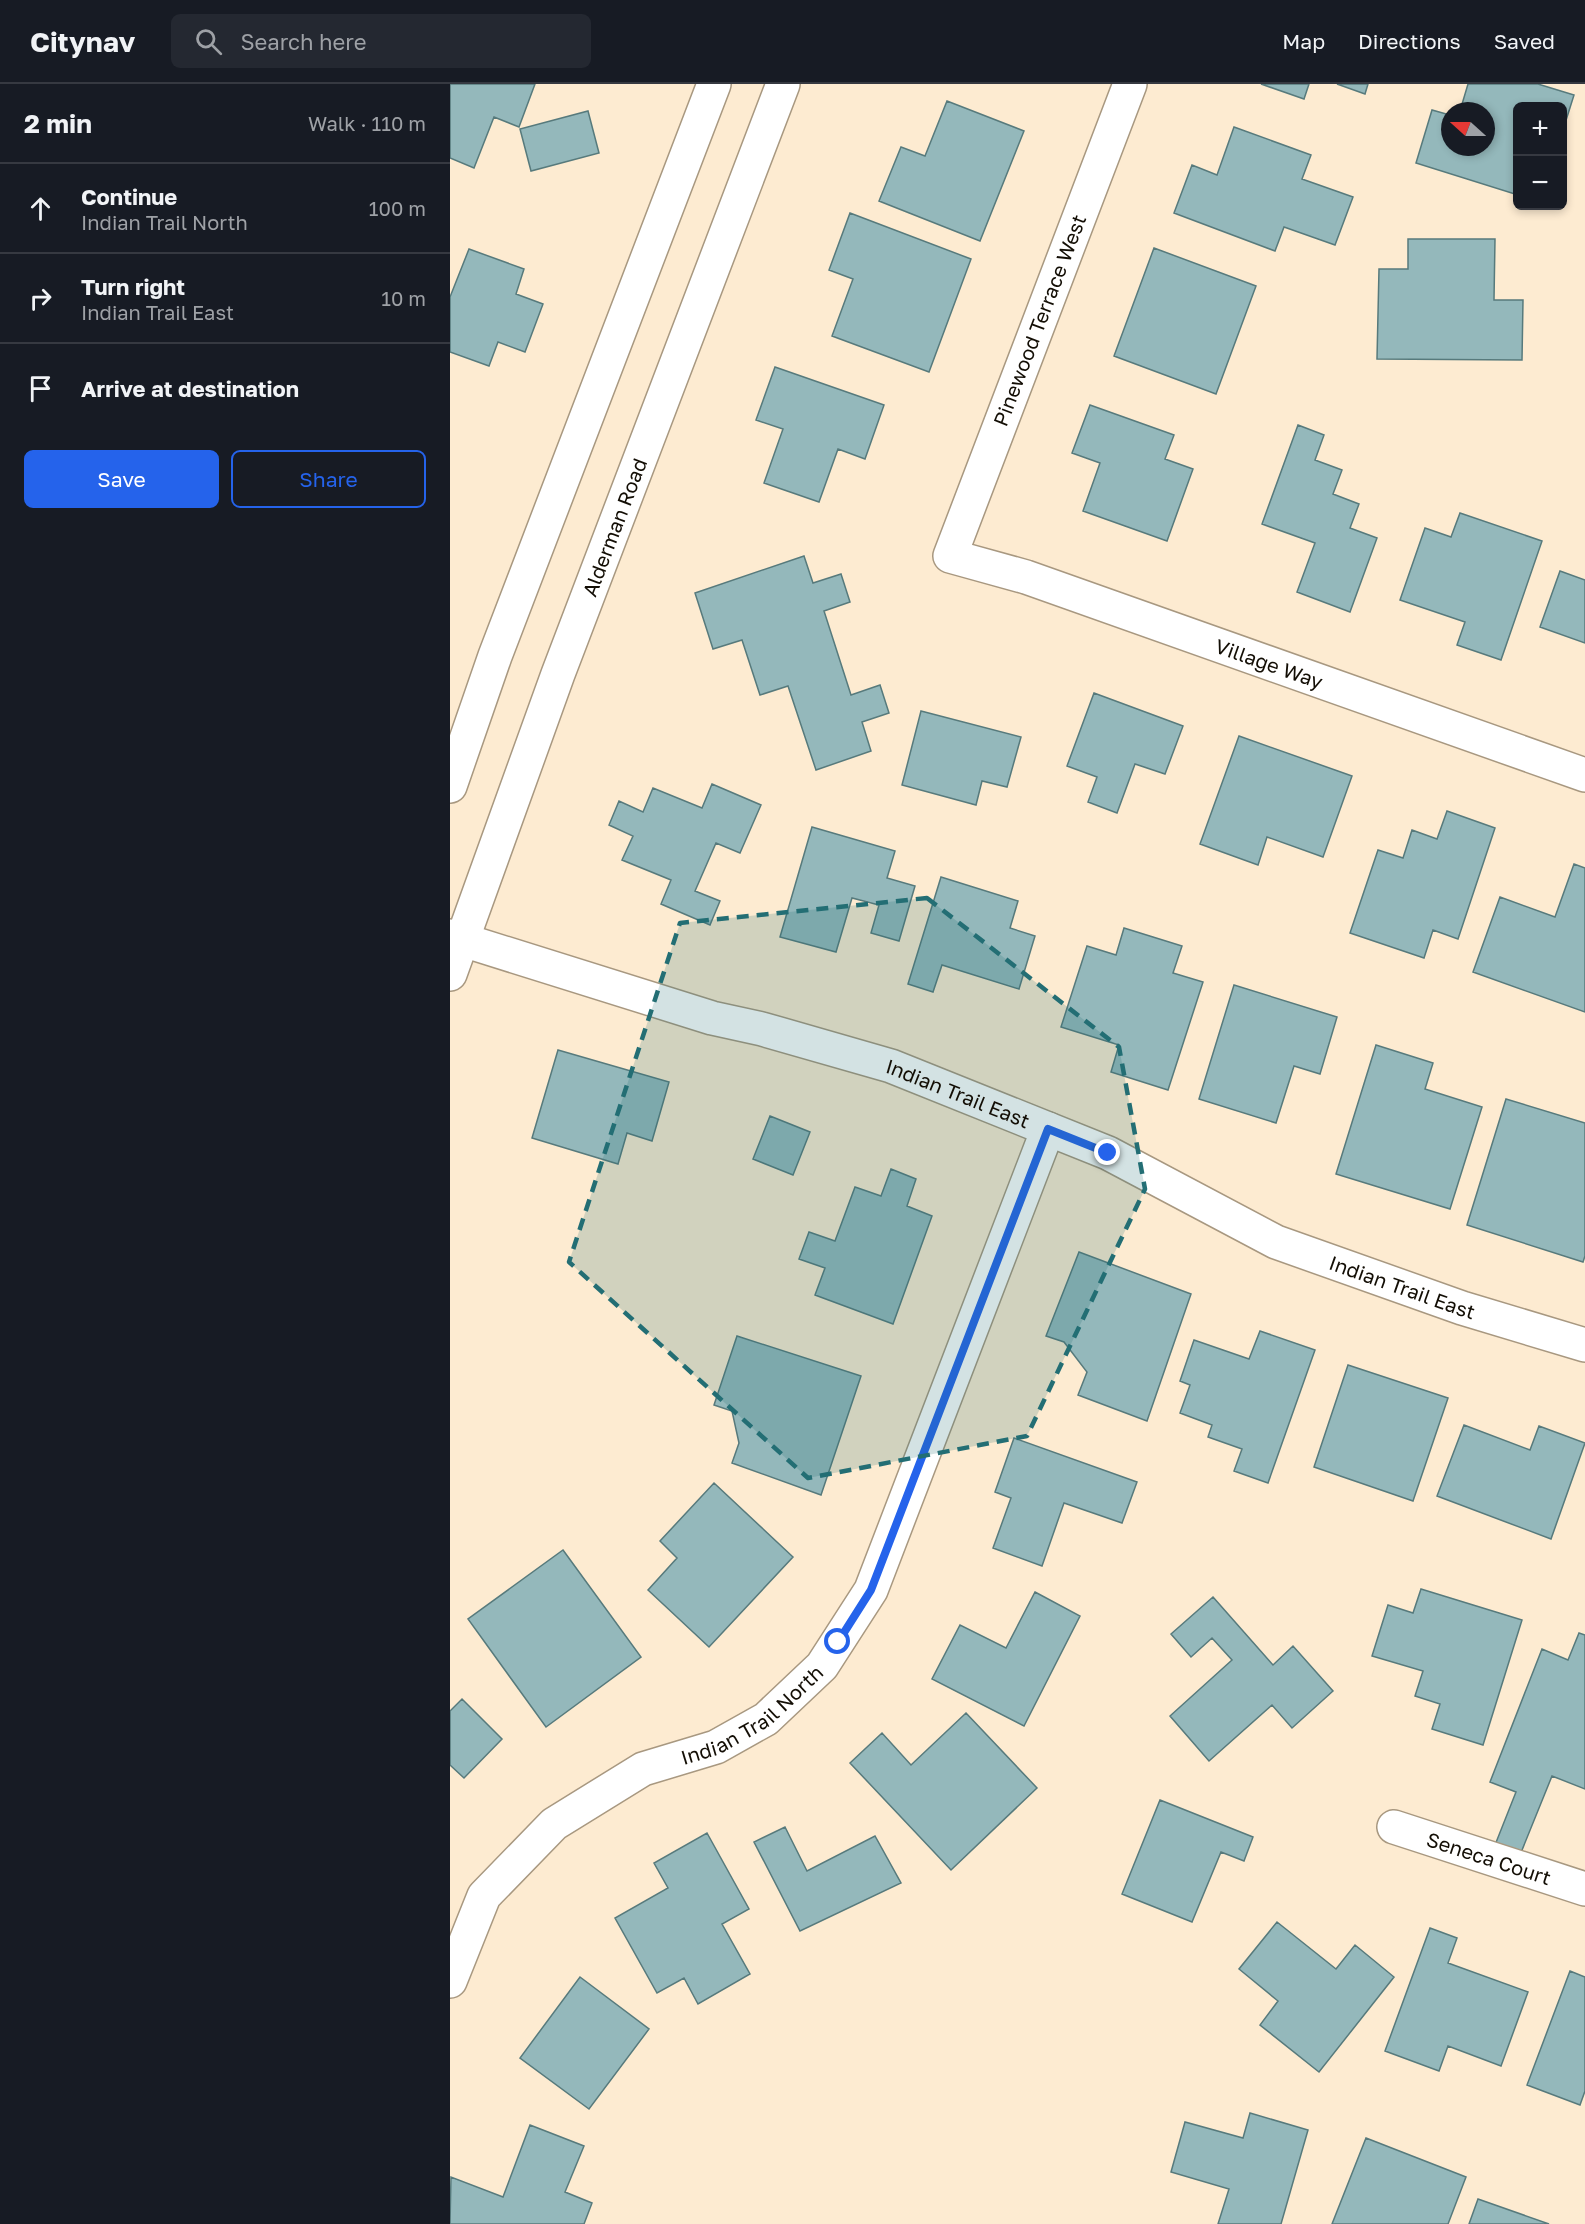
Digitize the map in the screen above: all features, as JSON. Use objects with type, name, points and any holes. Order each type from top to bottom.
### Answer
[{"type":"street","points":[[450,786],[495,656],[714,84]]},
{"type":"street","name":"Alderman Road","points":[[450,974],[456,938],[783,84]]},
{"type":"street","name":"Pinewood Terrace West","points":[[950,556],[1130,84]]},
{"type":"street","name":"Village Way","points":[[950,556],[1026,577],[1585,775]]},
{"type":"street","name":"Indian Trail East","points":[[456,938],[712,1018],[762,1029],[891,1066],[1108,1153],[1276,1242],[1462,1308],[1585,1345]]},
{"type":"street","name":"Indian Trail North","points":[[450,1981],[484,1896],[554,1824],[643,1769],[716,1746],[766,1719],[822,1666],[871,1590],[1048,1129]]},
{"type":"street","name":"Seneca Court","points":[[1394,1827],[1585,1889]]},
{"type":"highlighted area","points":[[927,898],[1119,1047],[1145,1189],[1027,1436],[808,1478],[569,1262],[680,923]]},
{"type":"building","points":[[450,84],[535,84],[519,127],[494,117],[474,168],[450,158]]},
{"type":"building","points":[[1261,84],[1309,84],[1304,99]]},
{"type":"building","points":[[1337,84],[1368,84],[1365,94]]},
{"type":"building","points":[[1468,84],[1538,84],[1574,95],[1567,117],[1567,102],[1513,102],[1513,193],[1416,163],[1432,110],[1441,112],[1441,156],[1495,156],[1495,102],[1463,102]]},
{"type":"building","points":[[947,101],[1024,131],[980,241],[879,201],[901,147],[925,156]]},
{"type":"building","points":[[588,111],[599,153],[531,171],[520,129]]},
{"type":"building","points":[[1234,127],[1311,155],[1302,179],[1353,197],[1335,245],[1284,227],[1275,251],[1174,213],[1192,165],[1217,175]]},
{"type":"building","points":[[850,213],[971,259],[929,372],[832,336],[853,279],[829,270]]},
{"type":"building","points":[[1408,239],[1495,239],[1494,300],[1523,300],[1522,360],[1377,359],[1379,269],[1408,269]]},
{"type":"building","points":[[1154,248],[1256,286],[1216,394],[1114,356]]},
{"type":"building","points":[[469,249],[524,269],[516,294],[543,304],[525,352],[498,342],[489,366],[450,352],[450,297]]},
{"type":"building","points":[[775,367],[884,405],[865,459],[838,449],[819,502],[764,483],[783,429],[756,420]]},
{"type":"building","points":[[1090,405],[1174,435],[1165,459],[1193,469],[1167,541],[1083,511],[1100,463],[1072,453]]},
{"type":"building","points":[[1298,425],[1324,435],[1315,460],[1342,470],[1333,494],[1359,504],[1350,528],[1377,538],[1350,612],[1297,592],[1315,543],[1262,524]]},
{"type":"building","points":[[1460,513],[1542,541],[1501,660],[1457,645],[1465,622],[1400,600],[1425,528],[1451,537]]},
{"type":"building","points":[[804,556],[813,583],[841,574],[850,602],[824,611],[851,695],[880,685],[889,713],[862,722],[871,751],[816,770],[788,686],[760,695],[742,640],[713,649],[695,593]]},
{"type":"building","points":[[1560,571],[1585,580],[1585,643],[1540,627]]},
{"type":"building","points":[[1094,693],[1183,726],[1165,774],[1135,764],[1117,813],[1088,802],[1097,777],[1067,766]]},
{"type":"building","points":[[921,711],[1021,737],[1007,787],[982,781],[976,805],[902,785]]},
{"type":"building","points":[[1239,736],[1352,776],[1323,857],[1267,837],[1258,865],[1200,844]]},
{"type":"building","points":[[712,784],[761,805],[740,853],[716,843],[695,891],[720,901],[710,925],[661,904],[671,880],[622,860],[633,836],[609,825],[619,801],[643,812],[653,788],[702,808]]},
{"type":"building","points":[[1447,811],[1495,828],[1458,939],[1433,930],[1424,958],[1350,933],[1378,850],[1403,858],[1412,830],[1437,839]]},
{"type":"building","points":[[812,827],[895,851],[887,878],[915,886],[899,941],[871,933],[879,905],[852,898],[836,952],[780,937]]},
{"type":"building","points":[[1574,864],[1585,868],[1585,1012],[1473,972],[1500,897],[1555,917]]},
{"type":"building","points":[[941,877],[1018,901],[1010,928],[1035,936],[1019,989],[942,965],[933,992],[908,984]]},
{"type":"building","points":[[1124,928],[1182,946],[1173,973],[1203,982],[1168,1090],[1111,1072],[1119,1045],[1061,1027],[1087,946],[1116,955]]},
{"type":"building","points":[[1234,985],[1337,1017],[1320,1074],[1294,1066],[1276,1123],[1199,1099]]},
{"type":"building","points":[[1376,1045],[1433,1063],[1425,1089],[1482,1107],[1450,1209],[1336,1174]]},
{"type":"building","points":[[558,1050],[669,1082],[652,1141],[627,1133],[618,1164],[532,1138]]},
{"type":"building","points":[[1506,1099],[1585,1123],[1585,1256],[1583,1262],[1467,1225]]},
{"type":"building","points":[[770,1116],[810,1132],[793,1175],[753,1159]]},
{"type":"building","points":[[891,1169],[916,1179],[907,1206],[932,1216],[893,1324],[815,1295],[825,1268],[799,1259],[809,1232],[835,1241],[855,1187],[881,1196]]},
{"type":"building","points":[[1079,1252],[1191,1294],[1147,1421],[1078,1395],[1087,1372],[1064,1342],[1046,1336]]},
{"type":"building","points":[[1260,1331],[1315,1350],[1268,1483],[1234,1471],[1242,1449],[1208,1437],[1212,1425],[1180,1413],[1190,1385],[1180,1381],[1194,1340],[1249,1359]]},
{"type":"building","points":[[737,1336],[861,1376],[821,1495],[732,1463],[739,1443],[732,1411],[714,1405]]},
{"type":"building","points":[[1348,1365],[1448,1398],[1413,1501],[1314,1467]]},
{"type":"building","points":[[1464,1425],[1530,1450],[1539,1426],[1585,1443],[1551,1539],[1437,1496]]},
{"type":"building","points":[[1014,1438],[1137,1482],[1122,1523],[1064,1503],[1042,1566],[993,1548],[1011,1498],[995,1492]]},
{"type":"building","points":[[714,1483],[793,1557],[709,1647],[648,1590],[677,1558],[660,1541]]},
{"type":"building","points":[[563,1550],[641,1657],[546,1727],[468,1619]]},
{"type":"building","points":[[1421,1589],[1522,1620],[1483,1745],[1432,1729],[1440,1704],[1415,1696],[1423,1671],[1372,1656],[1388,1605],[1413,1613]]},
{"type":"building","points":[[1035,1592],[1080,1616],[1024,1726],[932,1679],[960,1625],[1006,1648]]},
{"type":"building","points":[[1213,1597],[1273,1665],[1293,1646],[1333,1691],[1292,1728],[1272,1705],[1209,1761],[1170,1716],[1232,1660],[1212,1638],[1191,1657],[1171,1634]]},
{"type":"building","points":[[1579,1633],[1585,1635],[1585,1789],[1552,1776],[1520,1855],[1495,1845],[1516,1792],[1490,1782],[1542,1649],[1568,1660]]},
{"type":"building","points":[[462,1699],[502,1739],[464,1778],[450,1765],[450,1711]]},
{"type":"building","points":[[966,1713],[1037,1788],[951,1870],[850,1763],[882,1733],[911,1765]]},
{"type":"building","points":[[1160,1800],[1253,1837],[1244,1861],[1221,1852],[1192,1922],[1122,1894]]},
{"type":"building","points":[[785,1827],[807,1871],[875,1836],[901,1883],[800,1931],[754,1842]]},
{"type":"building","points":[[707,1833],[749,1909],[722,1924],[750,1974],[698,2004],[684,1978],[657,1993],[615,1918],[668,1888],[654,1863]]},
{"type":"building","points":[[1277,1922],[1336,1969],[1355,1945],[1394,1977],[1319,2072],[1260,2025],[1278,2001],[1239,1969]]},
{"type":"building","points":[[1430,1928],[1457,1938],[1448,1963],[1528,1992],[1501,2066],[1448,2046],[1439,2071],[1385,2051]]},
{"type":"building","points":[[1570,1971],[1585,1977],[1585,2091],[1580,2105],[1527,2085]]},
{"type":"building","points":[[580,1977],[649,2029],[589,2109],[520,2058]]},
{"type":"building","points":[[1250,2113],[1308,2130],[1281,2224],[1218,2224],[1229,2189],[1171,2172],[1185,2122],[1243,2138]]},
{"type":"building","points":[[530,2125],[584,2146],[565,2192],[592,2203],[584,2224],[450,2224],[451,2177],[503,2197]]},
{"type":"building","points":[[1366,2138],[1466,2177],[1448,2224],[1332,2224]]},
{"type":"building","points":[[1478,2199],[1549,2224],[1469,2224]]},
{"type":"route","points":[[838,1642],[871,1590],[1048,1129],[1108,1153]]}]
